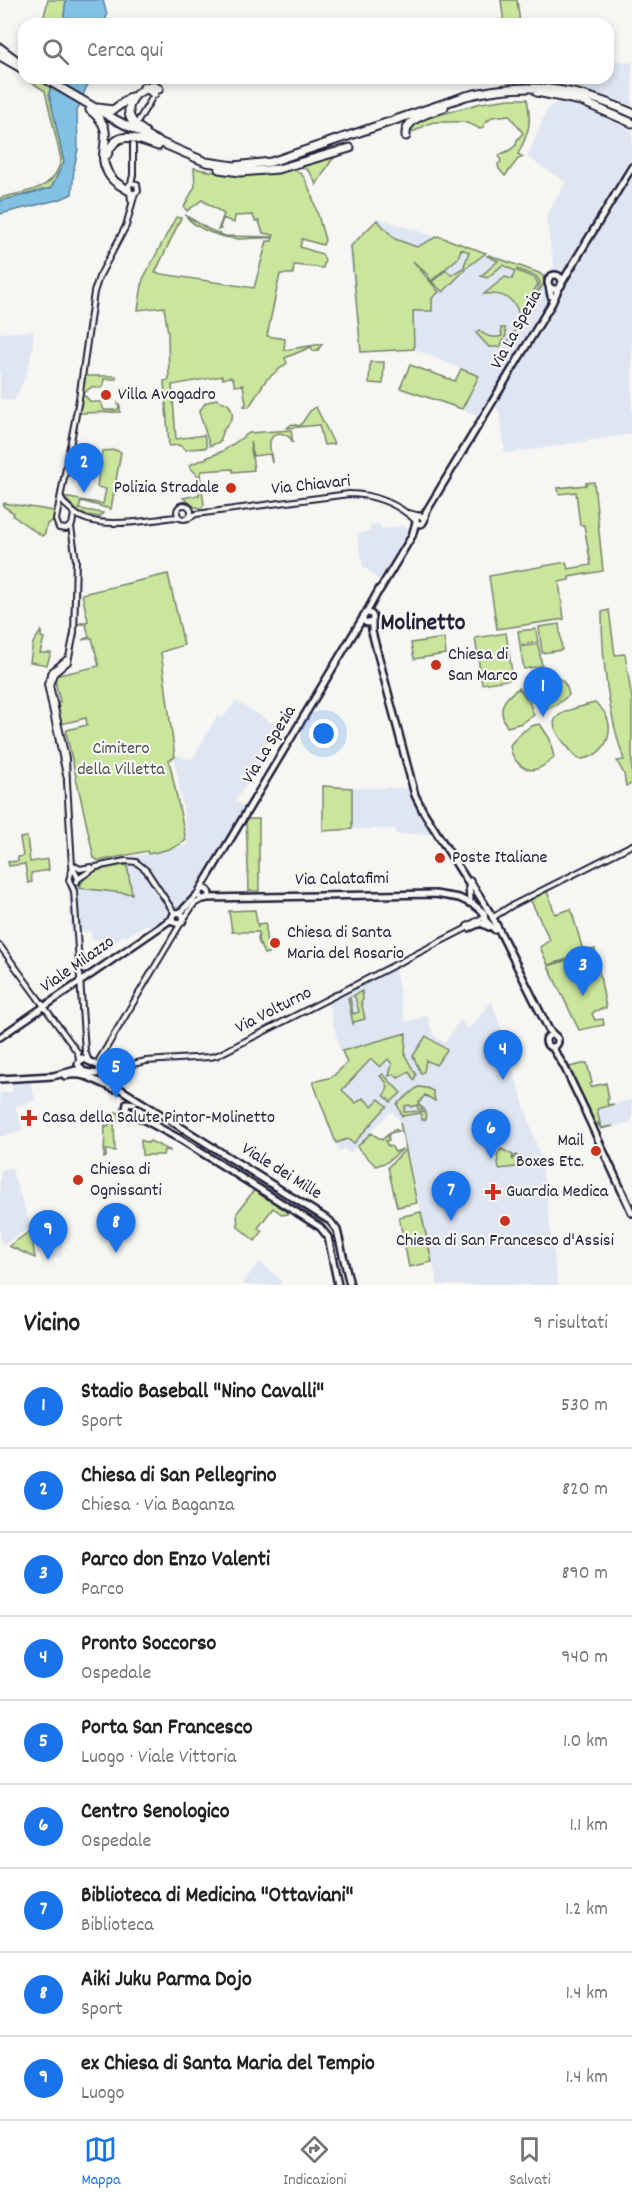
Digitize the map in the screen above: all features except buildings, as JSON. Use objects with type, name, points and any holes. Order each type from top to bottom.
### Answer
[{"type":"highway","points":[[0,54],[18,65]]},
{"type":"highway","points":[[50,84],[89,107],[196,163],[226,170],[240,172],[275,170],[350,148]]},
{"type":"highway","points":[[89,107],[113,110],[144,87],[153,86],[156,92]]},
{"type":"highway","points":[[105,161],[111,146],[125,137],[132,137],[206,162],[234,166],[260,164],[466,96],[507,88],[563,89],[594,97],[632,113]]},
{"type":"highway","points":[[541,88],[581,96],[632,123]]},
{"type":"highway","points":[[156,92],[148,89],[140,91],[130,103],[129,114],[134,123],[161,145]]},
{"type":"highway","points":[[226,170],[250,170],[273,165],[446,106],[496,94],[525,92],[552,94],[632,123]]},
{"type":"highway","points":[[406,136],[406,128],[411,122],[446,106]]},
{"type":"highway","points":[[89,107],[105,129],[107,172],[115,182],[130,188]]},
{"type":"main road","name":"Via La Spezia","points":[[483,417],[632,167]]},
{"type":"main road","name":"Via La Spezia","points":[[178,917],[200,891],[535,330],[551,297],[549,278],[567,271],[581,253]]},
{"type":"main road","name":"Via La Spezia","points":[[556,275],[561,278],[560,286]]},
{"type":"main road","name":"Via La Spezia","points":[[549,286],[554,289],[560,286]]},
{"type":"main road","name":"Via La Spezia","points":[[358,627],[369,621],[373,602]]},
{"type":"main road","points":[[364,615],[363,620],[369,621],[416,798],[468,882],[473,899]]},
{"type":"main road","points":[[412,782],[473,899],[488,917],[549,1031],[557,1038],[555,1045],[564,1066],[631,1209]]},
{"type":"main road","points":[[206,895],[207,879]]},
{"type":"main road","points":[[456,897],[465,893],[468,882]]},
{"type":"main road","points":[[204,889],[206,895],[200,897],[200,891],[204,889]]},
{"type":"main road","name":"Via Calatafimi","points":[[206,895],[437,894],[473,899],[488,917]]},
{"type":"main road","name":"Via Calatafimi","points":[[456,897],[473,899]]},
{"type":"main road","name":"Viale Milazzo","points":[[0,1037],[178,917]]},
{"type":"main road","points":[[469,928],[483,923],[498,934]]},
{"type":"main road","points":[[534,1003],[547,1034],[547,1044],[555,1045]]},
{"type":"main road","points":[[546,1038],[554,1035]]},
{"type":"main road","points":[[0,1079],[55,1076],[80,1071],[97,1074],[101,1069],[83,1058],[78,1061],[80,1071],[114,1089]]},
{"type":"main road","name":"Viale dei Mille","points":[[101,1069],[102,1076],[106,1080],[330,1221],[337,1230],[350,1285]]},
{"type":"main road","points":[[106,1080],[105,1073],[108,1069]]},
{"type":"main road","points":[[90,1073],[125,1096],[126,1110],[146,1107],[157,1112]]},
{"type":"main road","points":[[127,1093],[134,1107]]},
{"type":"main road","points":[[126,1104],[130,1102],[134,1107],[222,1165],[320,1227],[328,1237],[338,1285]]},
{"type":"street","points":[[138,123],[156,92]]},
{"type":"street","points":[[72,542],[57,524],[58,511],[79,399],[94,290],[131,213],[133,144]]},
{"type":"street","name":"Via Chiavari","points":[[189,518],[196,514],[352,494],[378,499],[419,521]]},
{"type":"street","points":[[60,498],[63,504],[77,515],[88,519],[119,523],[158,519],[173,516],[189,518],[192,513],[189,507],[182,505],[158,519]]},
{"type":"street","points":[[58,511],[67,507]]},
{"type":"street","name":"Via Chiavari","points":[[189,507],[196,511],[218,511]]},
{"type":"street","points":[[177,510],[180,518]]},
{"type":"street","points":[[73,511],[71,525],[76,558],[75,623],[70,657],[52,671],[47,683],[47,691],[63,755],[67,782],[85,1050],[89,1060]]},
{"type":"street","points":[[63,529],[79,520],[88,519]]},
{"type":"street","name":"Via Volturno","points":[[101,1069],[150,1060],[218,1055],[632,845]]},
{"type":"street","points":[[72,864],[80,869],[125,861],[140,864],[178,917]]},
{"type":"street","points":[[74,891],[71,883],[75,878],[98,866]]},
{"type":"street","name":"Via La Spezia","points":[[101,1069],[99,1060],[178,917],[206,895]]},
{"type":"street","name":"Via Volturno","points":[[448,938],[488,917]]},
{"type":"street","points":[[0,946],[78,1052],[78,1061]]},
{"type":"shaded area","points":[[614,60],[632,63],[632,110],[563,84],[614,84]]},
{"type":"shaded area","points":[[562,100],[590,110],[632,131],[632,434],[505,454],[499,410],[492,404],[483,418],[462,409],[478,376],[414,349],[360,353],[362,343],[348,247],[378,218],[543,276],[554,267],[546,217],[566,182],[527,157],[548,108]]},
{"type":"shaded area","points":[[34,331],[26,375],[14,401],[0,399],[0,333]]},
{"type":"shaded area","points":[[379,524],[382,529],[404,526],[410,529],[380,581],[363,566],[357,534],[370,531],[370,525]]},
{"type":"shaded area","points":[[236,701],[276,725],[260,752],[265,756],[235,801],[249,811],[204,888],[190,907],[154,929],[146,924],[126,937],[124,935],[111,945],[105,939],[92,940],[90,931],[71,932],[67,870],[189,845],[174,754],[192,760],[217,716],[222,719]]},
{"type":"shaded area","points":[[352,788],[410,788],[435,834],[396,834],[395,829],[352,829]]},
{"type":"shaded area","points":[[395,969],[405,1022],[428,1016],[433,1035],[444,1043],[461,1020],[465,1028],[472,1026],[492,1001],[541,1160],[558,1285],[438,1285],[400,1121],[393,1113],[389,1113],[350,1153],[344,1149],[339,1151],[313,1082],[332,1077],[347,1062],[340,1050],[328,1002]]},
{"type":"shaded area","points":[[22,1081],[24,1084],[30,1082],[36,1100],[15,1107],[23,1130],[0,1137],[0,1093],[13,1092],[11,1085]]},
{"type":"shaded area","points":[[606,1100],[608,1105],[632,1100],[632,1122],[601,1129],[597,1127],[587,1105]]},
{"type":"shaded area","points":[[11,1167],[31,1227],[3,1245],[0,1238],[0,1171]]},
{"type":"shaded area","points":[[34,1229],[64,1229],[61,1257],[46,1258],[46,1254],[37,1254]]},
{"type":"shaded area","points":[[259,1262],[282,1281],[279,1285],[241,1285]]},
{"type":"green space","points":[[48,0],[66,0],[65,18],[45,18]]},
{"type":"green space","points":[[501,0],[517,0],[519,18],[503,18]]},
{"type":"green space","points":[[34,84],[51,84],[49,93],[64,162],[51,188],[0,201],[0,198],[30,191],[46,184],[58,170],[61,159],[45,91]]},
{"type":"green space","points":[[527,99],[529,122],[527,134],[518,154],[523,157],[518,159],[505,176],[499,169],[498,164],[501,162],[499,155],[516,145],[523,133],[509,115],[492,117],[480,129],[461,122],[435,122],[411,132],[410,128],[413,124],[421,120],[481,103]]},
{"type":"green space","points":[[341,151],[331,161],[316,185],[310,172],[298,166]]},
{"type":"green space","points":[[194,168],[240,175],[290,170],[298,172],[308,186],[325,240],[323,245],[302,239],[300,247],[322,254],[325,260],[323,268],[294,265],[293,274],[280,274],[267,336],[285,339],[284,350],[322,344],[318,350],[313,351],[311,347],[285,358],[287,363],[266,380],[249,407],[244,406],[246,404],[243,385],[235,386],[230,377],[223,379],[222,376],[172,385],[176,439],[204,435],[207,447],[186,450],[179,445],[169,446],[164,381],[169,380],[168,333],[164,307],[138,310],[143,279],[176,217],[181,218],[155,273],[254,288],[267,241],[272,241],[273,238],[225,237],[202,229],[185,215],[225,236],[273,237],[274,235],[263,233],[259,221],[255,221],[253,215],[235,216],[234,223],[223,218],[221,229],[218,230],[224,214],[202,200],[187,211],[184,207],[195,186]]},
{"type":"green space","points":[[377,220],[395,239],[417,247],[438,236],[486,253],[466,268],[464,266],[469,252],[461,249],[458,258],[431,281],[413,261],[439,292],[432,298],[432,311],[413,311],[414,349],[361,352],[351,246]]},
{"type":"green space","points":[[487,256],[543,276],[544,283],[506,345],[540,282],[536,276],[517,269],[535,278],[538,284],[519,315],[514,304],[506,297],[484,294],[505,277],[512,279],[515,271],[503,265],[487,278],[481,276],[498,261]]},
{"type":"green space","points":[[463,268],[465,270],[443,292],[432,282],[446,270],[451,275]]},
{"type":"green space","points":[[501,328],[505,328],[506,335],[500,347],[489,347],[476,333],[479,330],[490,337],[499,337],[502,336]]},
{"type":"green space","points":[[370,362],[384,362],[383,384],[369,383]]},
{"type":"green space","points":[[410,365],[455,381],[461,369],[479,376],[462,409],[400,388]]},
{"type":"green space","points":[[85,376],[116,376],[116,379],[104,379],[101,388],[92,387],[82,394]]},
{"type":"green space","points":[[82,396],[91,402],[101,402],[104,410],[116,410],[119,408],[118,404],[120,406],[120,412],[79,413]]},
{"type":"green space","points":[[216,399],[228,404],[232,410],[232,416],[223,431],[221,441],[210,446],[199,412],[205,403]]},
{"type":"green space","points":[[316,407],[334,444],[324,445],[319,425],[287,428],[292,424],[300,426],[310,411]]},
{"type":"green space","points":[[291,430],[293,443],[282,434],[272,438],[270,444],[272,463],[270,454],[253,456],[250,441],[254,470],[202,471],[200,474],[204,505],[201,508],[195,507],[183,498],[199,495],[199,477],[189,466],[192,464],[223,451],[249,433]]},
{"type":"green space","points":[[102,451],[121,452],[111,509],[81,501],[79,509],[103,513],[100,517],[81,514],[63,497],[103,504],[106,489],[97,487]]},
{"type":"green space","points":[[594,482],[603,571],[569,577],[569,580],[559,582],[564,619],[497,629],[489,576],[566,562],[568,569],[591,565],[584,525],[580,525],[576,492],[559,494],[558,488]]},
{"type":"green space","points":[[4,503],[54,511],[54,520],[47,524],[42,536],[13,516],[14,513],[3,506]]},
{"type":"green space","name":"Cimitero della Villetta","points":[[168,574],[184,645],[161,652],[175,757],[169,760],[186,840],[164,851],[148,854],[147,851],[99,861],[94,858],[66,732],[87,725],[86,718],[61,724],[57,708],[60,702],[54,676],[99,666],[92,638],[82,640],[89,637],[86,624],[78,624],[88,621],[82,594]]},
{"type":"green space","points":[[609,610],[615,655],[625,654],[632,700],[632,784],[626,786],[624,774],[617,761],[624,760],[610,706],[603,650],[602,612]]},
{"type":"green space","points":[[559,624],[562,650],[542,653],[539,627]]},
{"type":"green space","points":[[536,629],[538,642],[520,645],[518,631]]},
{"type":"green space","points":[[41,631],[41,637],[44,638],[40,653],[51,653],[47,665],[30,662],[33,643]]},
{"type":"green space","points":[[506,633],[513,679],[482,684],[475,638]]},
{"type":"green space","points":[[444,638],[446,654],[414,659],[411,643]]},
{"type":"green space","points":[[538,644],[542,666],[524,669],[520,647]]},
{"type":"green space","points":[[552,676],[564,683],[569,695],[554,706],[544,709],[534,686],[539,679]]},
{"type":"green space","points":[[519,688],[529,702],[534,715],[522,723],[507,727],[502,715],[503,705],[505,700]]},
{"type":"green space","points":[[595,703],[608,719],[608,738],[597,753],[578,759],[559,735],[555,721],[566,711]]},
{"type":"green space","points":[[540,724],[550,739],[554,758],[537,769],[527,769],[515,759],[510,745],[527,729]]},
{"type":"green space","points":[[323,786],[352,788],[352,829],[323,831]]},
{"type":"green space","points":[[246,819],[259,819],[259,891],[249,891]]},
{"type":"green space","points":[[27,837],[30,862],[48,859],[49,870],[31,873],[32,882],[28,883],[25,864],[9,866],[8,862],[18,861],[18,857],[23,856],[20,838]]},
{"type":"green space","points":[[127,865],[132,894],[79,888],[92,873],[113,866]]},
{"type":"green space","points":[[547,891],[555,914],[571,909],[584,954],[548,965],[540,947],[550,940],[530,899]]},
{"type":"green space","points":[[255,910],[258,928],[258,924],[266,923],[266,939],[271,952],[264,954],[258,940],[259,932],[232,932],[229,911]]},
{"type":"green space","points":[[595,949],[606,1008],[592,1014],[595,1020],[603,1019],[604,1025],[579,1030],[548,966],[586,955],[585,951]]},
{"type":"green space","points":[[362,991],[363,1000],[361,1001],[365,1019],[353,1024],[348,998],[350,997],[353,1014],[359,1012],[353,996]]},
{"type":"green space","points":[[406,1033],[405,1055],[416,1075],[414,1080],[409,1072],[398,1078],[394,1074],[389,1076],[392,1064],[388,1059],[380,1067],[371,1059],[342,1090],[356,1103],[363,1098],[372,1106],[379,1099],[387,1106],[354,1143],[347,1139],[336,1143],[313,1082],[332,1077],[347,1063],[342,1051]]},
{"type":"green space","points":[[426,1036],[447,1050],[436,1065],[426,1060],[424,1072],[421,1073],[413,1056]]},
{"type":"green space","points":[[587,1063],[592,1083],[590,1087],[606,1083],[608,1105],[614,1104],[597,1109],[601,1128],[613,1126],[601,1129],[598,1123],[597,1127],[569,1067]]},
{"type":"green space","points":[[383,1074],[401,1093],[391,1102],[384,1095],[388,1088],[380,1076]]},
{"type":"green space","points":[[418,1087],[433,1091],[435,1101],[425,1095],[418,1104],[424,1109],[418,1109],[417,1105],[411,1107],[410,1105],[405,1106],[404,1112],[425,1111],[426,1120],[422,1120],[421,1113],[402,1116],[397,1104]]},
{"type":"green space","points":[[116,1112],[119,1113],[119,1121],[114,1121],[115,1151],[106,1150],[104,1158],[105,1125],[108,1126]]},
{"type":"green space","points":[[394,1129],[399,1131],[390,1133],[389,1140],[386,1141],[387,1145],[395,1152],[403,1149],[387,1162],[376,1166],[357,1147],[371,1133],[382,1140]]},
{"type":"green space","points":[[141,1140],[148,1143],[150,1141],[171,1151],[164,1150],[163,1155],[142,1155]]},
{"type":"green space","points":[[406,1149],[417,1203],[397,1207],[388,1167]]},
{"type":"green space","points":[[501,1149],[513,1155],[512,1160],[516,1155],[522,1160],[523,1166],[499,1169],[497,1155]]},
{"type":"green space","points":[[254,1190],[288,1211],[288,1214],[283,1215],[273,1208],[258,1228],[262,1232],[255,1241],[238,1227],[237,1213]]},
{"type":"green space","points":[[421,1212],[432,1262],[409,1267],[399,1217]]},
{"type":"green space","points":[[30,1231],[31,1233],[35,1258],[9,1246]]},
{"type":"water","points":[[66,0],[103,0],[107,15],[106,18],[65,18]]},
{"type":"water","points":[[51,84],[88,84],[77,111],[78,149],[72,194],[61,199],[0,214],[0,201],[51,188],[64,162],[49,93]]},
{"type":"place","name":"Villa Avogadro","points":[[106,395]]},
{"type":"place","name":"Polizia Stradale","points":[[231,488]]},
{"type":"place","name":"Chiesa di San Pellegrino","points":[[84,493]]},
{"type":"place","name":"Chiesa di San Marco","points":[[436,665]]},
{"type":"place","name":"Stadio Baseball \"Nino Cavalli\"","points":[[543,717]]},
{"type":"place","name":"Poste Italiane","points":[[440,858]]},
{"type":"place","name":"Chiesa di Santa Maria del Rosario","points":[[275,943]]},
{"type":"place","name":"Parco don Enzo Valenti","points":[[583,996]]},
{"type":"place","name":"Pronto Soccorso","points":[[503,1080]]},
{"type":"place","name":"Porta San Francesco","points":[[116,1098]]},
{"type":"place","name":"Casa della Salute Pintor-Molinetto","points":[[29,1118]]},
{"type":"place","name":"Mail Boxes Etc.","points":[[596,1151]]},
{"type":"place","name":"Centro Senologico","points":[[491,1159]]},
{"type":"place","name":"Chiesa di Ognissanti","points":[[78,1180]]},
{"type":"place","name":"Guardia Medica","points":[[493,1192]]},
{"type":"place","name":"Biblioteca di Medicina \"Ottaviani\"","points":[[451,1221]]},
{"type":"place","name":"Chiesa di San Francesco d'Assisi","points":[[505,1221]]},
{"type":"place","name":"Aiki Juku Parma Dojo","points":[[116,1253]]},
{"type":"place","name":"ex Chiesa di Santa Maria del Tempio","points":[[48,1260]]},
{"type":"district","name":"Molinetto","points":[[423,624]]}]
